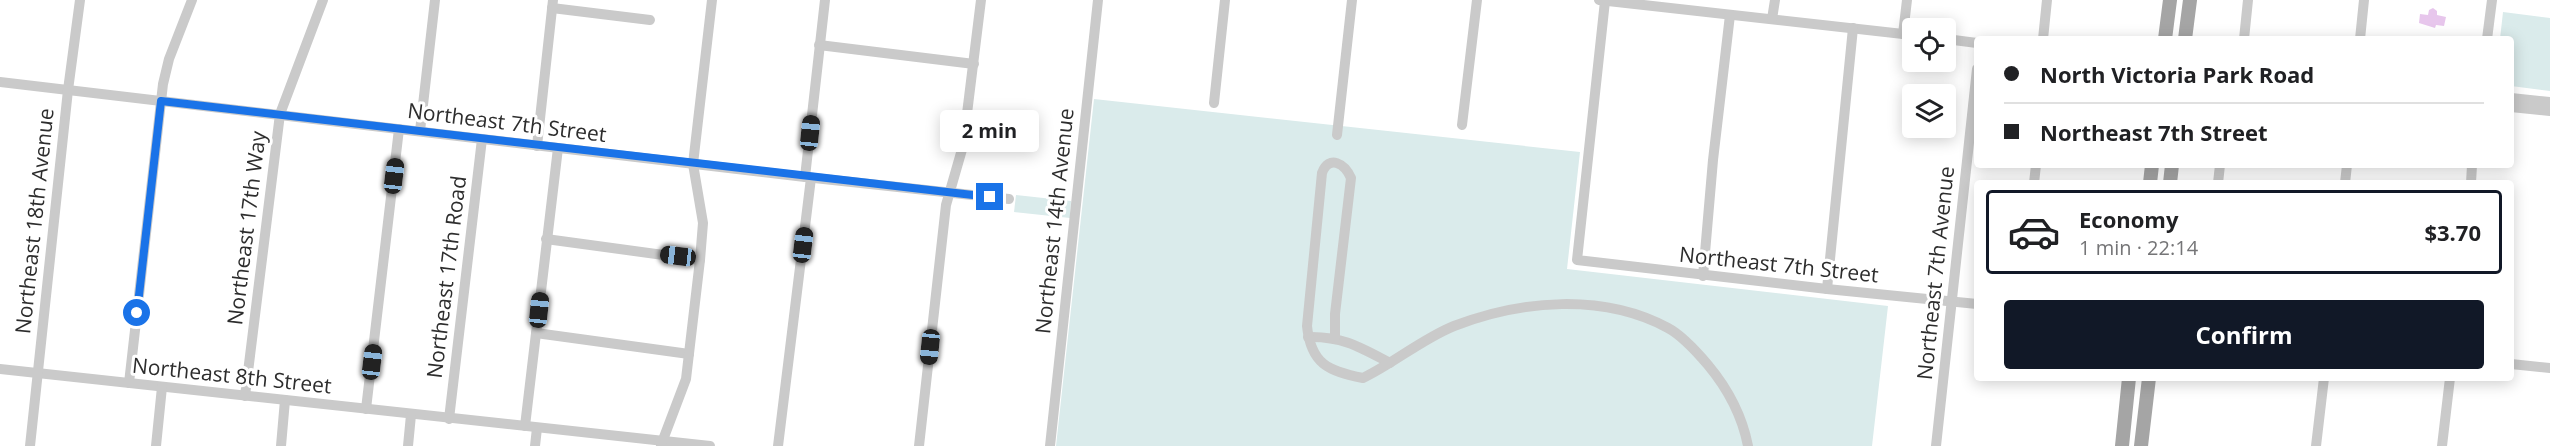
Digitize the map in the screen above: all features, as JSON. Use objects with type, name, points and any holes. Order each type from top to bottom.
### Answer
[{"type":"main road","points":[[2165,36],[2170,0]]},
{"type":"main road","points":[[2185,36],[2190,0]]},
{"type":"main road","points":[[2122,446],[2130,381]]},
{"type":"main road","points":[[2142,446],[2149,381]]},
{"type":"street","name":"Northeast 18th Avenue","points":[[30,446],[68,90],[80,0]]},
{"type":"street","points":[[129,383],[161,101],[169,59],[192,0]]},
{"type":"street","name":"Northeast 17th Way","points":[[245,396],[280,114],[323,0]]},
{"type":"street","points":[[420,131],[435,0]]},
{"type":"street","points":[[661,443],[686,379],[700,260],[703,223],[693,164],[712,0]]},
{"type":"street","points":[[778,446],[825,0]]},
{"type":"street","points":[[919,446],[946,205],[963,146],[981,0]]},
{"type":"street","name":"Northeast 14th Avenue","points":[[1050,446],[1098,0]]},
{"type":"street","points":[[1214,104],[1225,0]]},
{"type":"street","points":[[1337,135],[1352,0]]},
{"type":"street","points":[[1462,125],[1477,0]]},
{"type":"street","points":[[1599,0],[1639,2],[1730,15],[1902,34]]},
{"type":"street","points":[[1772,19],[1775,0]]},
{"type":"street","points":[[1907,0],[1908,18]]},
{"type":"street","points":[[2043,36],[2047,0]]},
{"type":"street","points":[[2244,36],[2248,0]]},
{"type":"street","points":[[2360,36],[2364,0]]},
{"type":"street","points":[[2487,36],[2492,0]]},
{"type":"street","name":"Northeast 7th Street","points":[[1605,1],[1577,260],[1703,276],[1974,304]]},
{"type":"street","points":[[537,146],[553,4],[650,20]]},
{"type":"street","points":[[1703,276],[1713,160],[1730,15]]},
{"type":"street","points":[[1827,289],[1853,28]]},
{"type":"street","points":[[1956,40],[1974,43]]},
{"type":"street","points":[[819,45],[974,64]]},
{"type":"street","name":"Northeast 7th Street","points":[[0,82],[808,178],[1010,199]]},
{"type":"street","name":"Northeast 7th Avenue","points":[[1936,446],[1974,97]]},
{"type":"street","points":[[2514,98],[2550,102]]},
{"type":"street","points":[[2514,107],[2550,111]]},
{"type":"street","points":[[366,409],[399,129]]},
{"type":"street","name":"Northeast 17th Road","points":[[449,419],[482,139]]},
{"type":"street","points":[[525,426],[558,148]]},
{"type":"street","points":[[1335,338],[1335,314],[1351,178],[1347,168],[1330,163],[1324,167],[1322,173],[1307,326],[1311,350],[1323,365],[1344,374],[1368,375],[1454,326],[1501,312],[1536,305],[1605,307],[1627,312],[1670,329],[1696,352],[1722,382],[1740,415],[1748,446]]},
{"type":"street","points":[[546,239],[700,260]]},
{"type":"street","points":[[536,333],[689,354]]},
{"type":"street","points":[[1308,337],[1335,338],[1390,363]]},
{"type":"street","points":[[1368,375],[1372,353]]},
{"type":"street","points":[[2514,364],[2550,368]]},
{"type":"street","name":"Northeast 8th Street","points":[[0,369],[661,443],[710,446]]},
{"type":"street","points":[[2316,446],[2324,381]]},
{"type":"street","points":[[2442,446],[2450,381]]},
{"type":"street","points":[[156,446],[162,387]]},
{"type":"street","points":[[281,446],[285,400]]},
{"type":"street","points":[[408,446],[411,415]]},
{"type":"street","points":[[536,446],[537,428]]},
{"type":"shaded area","points":[[2433,8],[2437,11],[2437,15],[2446,17],[2444,26],[2436,25],[2435,28],[2419,23],[2420,14],[2428,15],[2429,10]]},
{"type":"shaded area","points":[[2503,12],[2550,18],[2550,91],[2514,86],[2514,36],[2500,36]]},
{"type":"shaded area","points":[[1094,99],[1580,152],[1567,269],[1888,306],[1872,446],[1056,446]]},
{"type":"shaded area","points":[[1016,195],[1071,201],[1070,218],[1014,212]]},
{"type":"route","points":[[137,313],[161,101],[990,197]]}]
